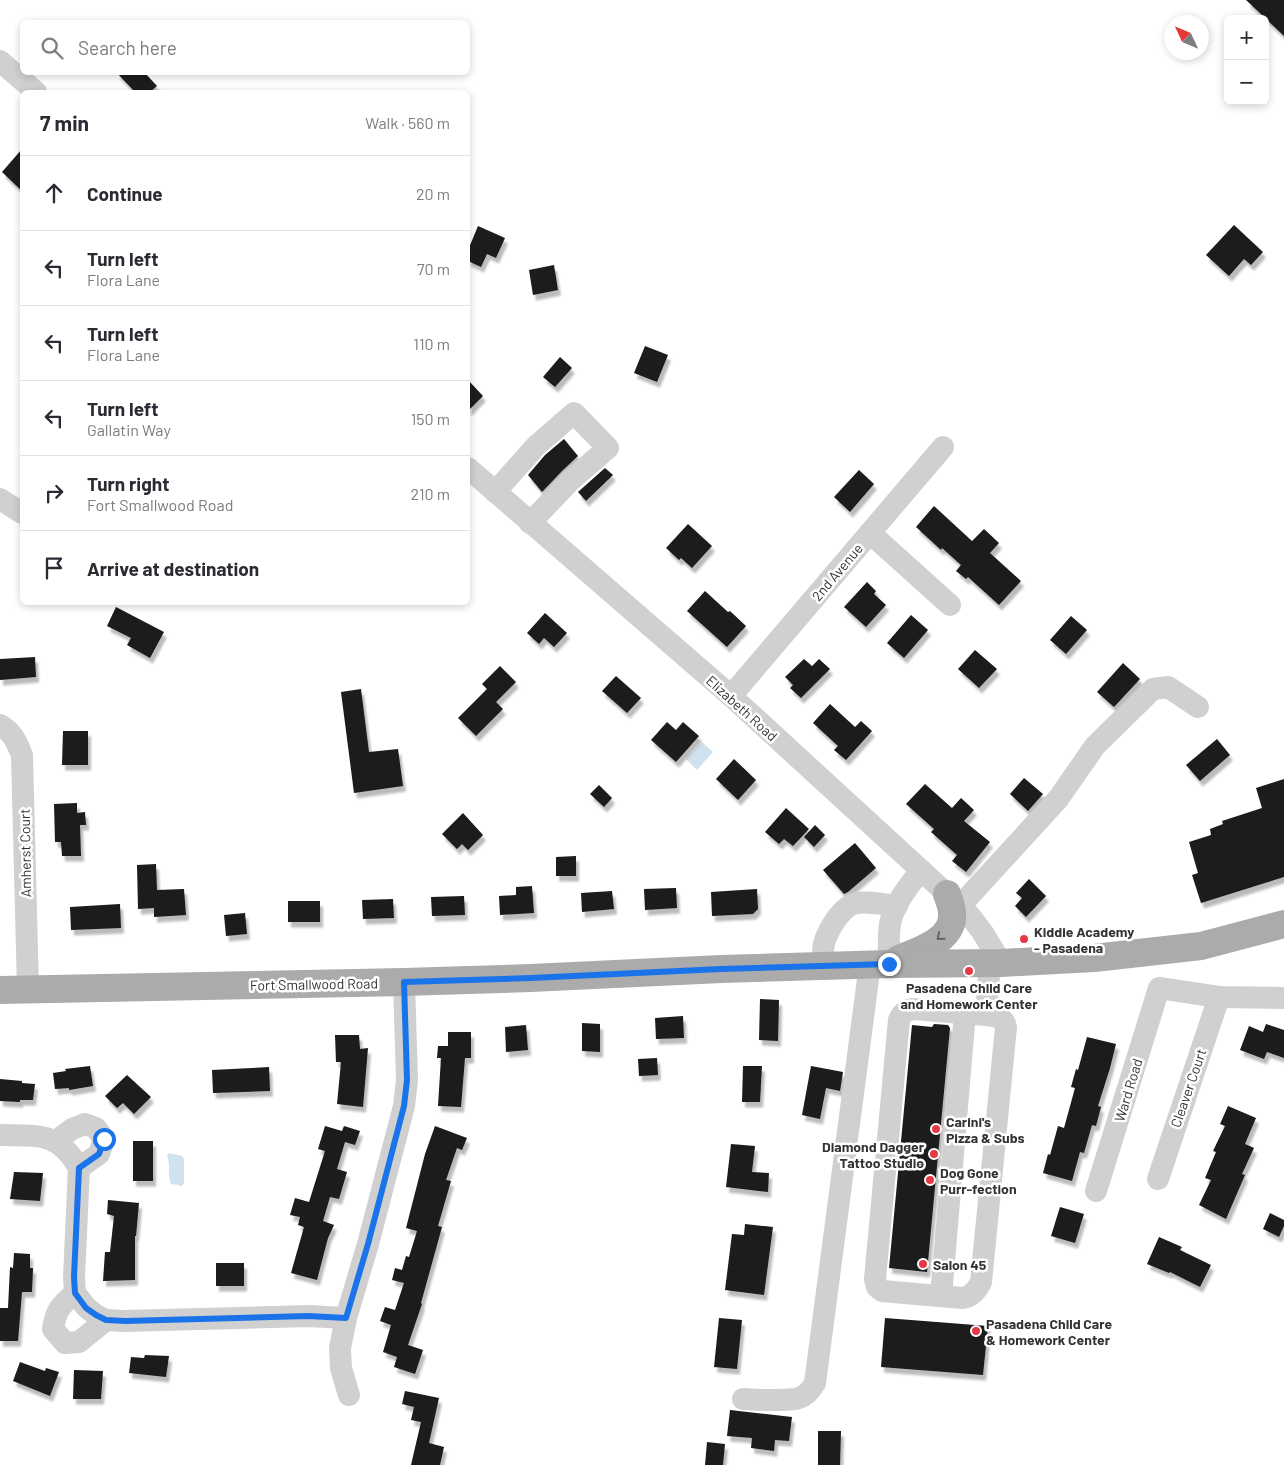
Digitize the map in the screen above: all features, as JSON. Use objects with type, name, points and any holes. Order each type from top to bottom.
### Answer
[{"type":"main road","points":[[879,964],[934,943],[948,930],[953,914],[954,900]]},
{"type":"main road","name":"Fort Smallwood Road","points":[[0,990],[404,982],[879,964],[995,963],[1094,958],[1202,946],[1284,924]]},
{"type":"street","points":[[0,61],[34,90]]},
{"type":"street","points":[[495,492],[536,446],[574,413],[608,448],[571,480],[530,523]]},
{"type":"street","name":"2nd Avenue","points":[[731,696],[943,447]]},
{"type":"street","name":"Elizabeth Road","points":[[470,470],[731,696],[954,900],[971,917],[983,933],[995,963]]},
{"type":"street","points":[[0,499],[20,512]]},
{"type":"street","points":[[870,533],[950,605]]},
{"type":"street","points":[[954,900],[1058,799],[1095,746],[1153,689],[1168,687],[1198,707]]},
{"type":"street","name":"Amherst Court","points":[[0,726],[5,728],[14,737],[22,755],[28,990]]},
{"type":"street","points":[[743,1399],[793,1400],[810,1391],[815,1383],[879,964],[897,906],[905,890],[921,870]]},
{"type":"street","points":[[825,966],[823,948],[829,930],[840,914],[852,904],[897,906]]},
{"type":"street","points":[[941,1296],[975,1014],[995,963]]},
{"type":"street","points":[[349,1395],[341,1368],[340,1348],[346,1318],[368,1244],[404,1106],[407,1080],[404,982]]},
{"type":"street","name":"Ward Road","points":[[1096,1191],[1159,988],[1219,997]]},
{"type":"street","points":[[1219,997],[1284,998]]},
{"type":"street","name":"Cleaver Court","points":[[1158,1179],[1219,997]]},
{"type":"street","points":[[913,1009],[975,1014],[999,1017],[1005,1023],[1006,1028],[981,1282],[974,1293],[967,1298],[882,1291],[877,1287],[875,1279],[900,1017],[906,1011],[913,1009]]},
{"type":"street","points":[[56,1141],[72,1129],[85,1124],[96,1128],[104,1139],[99,1154],[79,1168]]},
{"type":"street","points":[[0,1135],[44,1137],[56,1141],[72,1156],[79,1168],[74,1277],[75,1293],[86,1308],[96,1315],[106,1320],[125,1321],[308,1316],[346,1318]]},
{"type":"street","points":[[75,1293],[63,1303],[56,1314],[53,1329],[65,1343],[79,1342],[106,1320]]},
{"type":"water","points":[[702,742],[713,752],[697,770],[686,759]]},
{"type":"water","points":[[169,1153],[182,1156],[184,1159],[184,1183],[181,1187],[171,1184],[167,1156]]},
{"type":"building","points":[[1246,0],[1284,0],[1284,36],[1269,22],[1269,15],[1262,15]]},
{"type":"building","points":[[119,75],[147,75],[157,86],[152,90],[133,90]]},
{"type":"building","points":[[20,151],[20,189],[2,172]]},
{"type":"building","points":[[1234,225],[1263,252],[1251,265],[1244,259],[1229,276],[1206,255]]},
{"type":"building","points":[[478,226],[505,238],[496,258],[487,254],[481,267],[470,262],[470,245]]},
{"type":"building","points":[[554,265],[558,290],[533,295],[529,270]]},
{"type":"building","points":[[645,346],[668,355],[657,382],[634,373]]},
{"type":"building","points":[[560,357],[572,368],[555,387],[543,377]]},
{"type":"building","points":[[470,382],[483,396],[470,409]]},
{"type":"building","points":[[564,439],[578,456],[542,492],[528,475],[545,455]]},
{"type":"building","points":[[605,468],[613,475],[586,501],[578,492]]},
{"type":"building","points":[[859,470],[874,484],[850,512],[834,497]]},
{"type":"building","points":[[934,506],[972,541],[984,529],[999,543],[990,553],[1021,581],[999,605],[968,577],[966,579],[956,571],[961,565],[916,527]]},
{"type":"building","points":[[688,524],[712,546],[692,568],[681,558],[679,560],[666,548]]},
{"type":"building","points":[[867,582],[876,591],[874,594],[886,605],[866,627],[844,607]]},
{"type":"building","points":[[705,591],[746,626],[727,647],[687,611]]},
{"type":"building","points":[[116,607],[164,632],[150,658],[127,645],[131,638],[107,626]]},
{"type":"building","points":[[545,613],[567,633],[554,647],[544,638],[539,644],[527,633]]},
{"type":"building","points":[[911,615],[928,630],[904,658],[887,643]]},
{"type":"building","points":[[1071,616],[1087,630],[1066,654],[1050,640]]},
{"type":"building","points":[[975,650],[997,669],[979,688],[958,669]]},
{"type":"building","points":[[35,657],[36,677],[0,680],[0,659]]},
{"type":"building","points":[[804,659],[812,666],[819,659],[830,669],[801,698],[790,688],[793,685],[785,677]]},
{"type":"building","points":[[1123,663],[1140,679],[1114,707],[1097,692]]},
{"type":"building","points":[[500,666],[516,682],[496,702],[503,709],[476,736],[458,718],[487,689],[482,684]]},
{"type":"building","points":[[616,676],[641,698],[627,713],[602,691]]},
{"type":"building","points":[[361,689],[369,752],[398,749],[403,786],[354,793],[341,692]]},
{"type":"building","points":[[830,704],[855,727],[861,721],[872,731],[846,760],[834,750],[838,746],[813,723]]},
{"type":"building","points":[[667,722],[676,730],[683,722],[699,736],[676,762],[651,740]]},
{"type":"building","points":[[63,731],[88,731],[88,765],[62,765]]},
{"type":"building","points":[[1217,739],[1230,755],[1200,781],[1186,765]]},
{"type":"building","points":[[734,759],[756,780],[738,800],[716,779]]},
{"type":"building","points":[[1024,778],[1043,794],[1028,811],[1010,794]]},
{"type":"building","points":[[1284,779],[1284,877],[1201,903],[1192,875],[1198,873],[1189,842],[1211,835],[1210,829],[1223,824],[1222,821],[1262,808],[1256,788]]},
{"type":"building","points":[[925,784],[952,808],[961,798],[974,810],[964,821],[990,842],[966,872],[952,861],[957,855],[931,832],[934,829],[906,804]]},
{"type":"building","points":[[599,785],[612,798],[604,807],[590,794]]},
{"type":"building","points":[[77,803],[77,813],[85,812],[86,825],[80,825],[81,856],[62,856],[61,842],[55,842],[54,804]]},
{"type":"building","points":[[786,808],[809,829],[793,846],[784,839],[779,844],[765,832]]},
{"type":"building","points":[[463,813],[483,835],[468,850],[462,844],[457,849],[442,834]]},
{"type":"building","points":[[815,825],[825,835],[814,847],[804,837]]},
{"type":"building","points":[[855,843],[876,868],[844,894],[823,870]]},
{"type":"building","points":[[576,856],[576,876],[556,876],[556,857]]},
{"type":"building","points":[[156,864],[157,890],[184,889],[186,915],[154,917],[154,908],[138,909],[137,865]]},
{"type":"building","points":[[1029,879],[1046,896],[1026,917],[1015,906],[1022,898],[1016,893]]},
{"type":"building","points":[[532,886],[534,913],[500,915],[499,896],[516,895],[516,887]]},
{"type":"building","points":[[676,888],[677,908],[645,910],[644,889]]},
{"type":"building","points":[[757,889],[758,909],[753,914],[712,916],[711,892]]},
{"type":"building","points":[[612,891],[614,909],[582,912],[581,893]]},
{"type":"building","points":[[464,896],[465,915],[432,916],[431,897]]},
{"type":"building","points":[[393,899],[394,918],[363,919],[362,900]]},
{"type":"building","points":[[288,901],[320,901],[320,922],[288,922]]},
{"type":"building","points":[[120,904],[121,928],[71,930],[70,907]]},
{"type":"building","points":[[245,913],[247,934],[226,936],[224,915]]},
{"type":"building","points":[[760,999],[779,1000],[778,1041],[759,1040]]},
{"type":"building","points":[[683,1016],[684,1038],[656,1039],[655,1018]]},
{"type":"building","points":[[582,1023],[600,1024],[600,1052],[582,1051]]},
{"type":"building","points":[[934,1024],[948,1025],[950,1028],[927,1272],[889,1268],[912,1025],[932,1027]]},
{"type":"building","points":[[1266,1024],[1284,1030],[1284,1058],[1267,1052],[1264,1059],[1240,1050],[1249,1026],[1263,1032]]},
{"type":"building","points":[[526,1025],[528,1050],[506,1052],[505,1027]]},
{"type":"building","points":[[448,1032],[471,1032],[471,1058],[465,1058],[461,1107],[438,1106],[441,1058],[437,1058],[438,1046],[448,1046]]},
{"type":"building","points":[[335,1035],[359,1035],[360,1049],[368,1048],[363,1107],[337,1104],[341,1062],[336,1062]]},
{"type":"building","points":[[1087,1037],[1116,1044],[1098,1106],[1101,1107],[1096,1126],[1092,1125],[1084,1153],[1080,1152],[1072,1181],[1043,1173],[1058,1126],[1064,1128],[1075,1088],[1071,1087]]},
{"type":"building","points":[[657,1058],[658,1075],[639,1076],[638,1059]]},
{"type":"building","points":[[90,1066],[93,1086],[69,1090],[69,1088],[55,1089],[53,1073],[66,1071],[65,1069]]},
{"type":"building","points":[[743,1066],[762,1066],[760,1102],[742,1102]]},
{"type":"building","points":[[811,1066],[843,1072],[840,1091],[826,1088],[820,1119],[802,1115]]},
{"type":"building","points":[[269,1067],[270,1091],[213,1093],[212,1070]]},
{"type":"building","points":[[127,1075],[151,1097],[134,1114],[123,1103],[117,1108],[105,1096]]},
{"type":"building","points":[[0,1079],[35,1084],[33,1100],[20,1100],[20,1102],[0,1101]]},
{"type":"building","points":[[1228,1106],[1256,1118],[1245,1144],[1254,1148],[1242,1174],[1245,1175],[1226,1219],[1199,1205],[1211,1180],[1205,1178],[1216,1152],[1213,1151],[1225,1126],[1220,1124]]},
{"type":"building","points":[[325,1126],[342,1131],[344,1126],[360,1131],[355,1145],[345,1142],[337,1169],[347,1172],[339,1199],[330,1197],[323,1221],[334,1225],[328,1238],[317,1280],[291,1273],[304,1227],[298,1225],[300,1217],[290,1215],[295,1198],[309,1202],[325,1151],[318,1149]]},
{"type":"building","points":[[435,1126],[467,1138],[462,1150],[457,1148],[446,1180],[451,1181],[438,1226],[442,1227],[422,1304],[408,1345],[423,1350],[415,1374],[394,1367],[397,1357],[383,1352],[391,1325],[380,1321],[385,1307],[395,1310],[404,1283],[392,1280],[395,1268],[402,1270],[406,1256],[409,1257],[417,1231],[406,1228],[425,1154]]},
{"type":"building","points":[[133,1141],[153,1141],[153,1181],[133,1181]]},
{"type":"building","points":[[731,1144],[755,1146],[752,1172],[769,1173],[768,1192],[726,1187]]},
{"type":"building","points":[[14,1172],[43,1173],[40,1201],[10,1199]]},
{"type":"building","points":[[108,1200],[139,1203],[135,1236],[135,1280],[103,1281],[105,1252],[110,1252],[114,1216],[107,1214]]},
{"type":"building","points":[[1060,1207],[1084,1214],[1075,1243],[1051,1236]]},
{"type":"building","points":[[1270,1213],[1284,1220],[1284,1226],[1279,1237],[1263,1229]]},
{"type":"building","points":[[745,1224],[773,1227],[764,1295],[725,1290],[732,1234],[744,1235]]},
{"type":"building","points":[[1159,1237],[1182,1247],[1180,1250],[1211,1265],[1200,1287],[1170,1272],[1147,1264]]},
{"type":"building","points":[[14,1253],[30,1254],[30,1268],[33,1268],[32,1292],[22,1292],[18,1341],[0,1341],[0,1308],[8,1308],[10,1267],[13,1268]]},
{"type":"building","points":[[216,1263],[244,1263],[244,1286],[216,1286]]},
{"type":"building","points":[[719,1318],[742,1320],[737,1369],[714,1367]]},
{"type":"building","points":[[885,1318],[988,1326],[983,1375],[881,1367]]},
{"type":"building","points":[[145,1355],[169,1356],[166,1377],[129,1373],[131,1357],[144,1358]]},
{"type":"building","points":[[20,1362],[45,1371],[46,1368],[59,1372],[50,1396],[13,1381]]},
{"type":"building","points":[[74,1370],[103,1371],[101,1399],[73,1399]]},
{"type":"building","points":[[405,1391],[439,1398],[429,1443],[444,1447],[440,1465],[411,1465],[421,1422],[411,1420],[414,1407],[402,1404]]},
{"type":"building","points":[[730,1410],[792,1417],[789,1441],[775,1440],[774,1451],[751,1448],[752,1438],[727,1436]]},
{"type":"building","points":[[818,1431],[841,1431],[840,1465],[818,1465]]},
{"type":"building","points":[[707,1442],[725,1444],[723,1465],[705,1465]]},
{"type":"place","name":"Kiddie Academy - Pasadena","points":[[1024,939]]},
{"type":"place","name":"Pasadena Child Care and Homework Center","points":[[969,971]]},
{"type":"place","name":"Carini's Pizza & Subs","points":[[936,1129]]},
{"type":"place","name":"Diamond Dagger Tattoo Studio","points":[[934,1154]]},
{"type":"place","name":"Dog Gone Purr-fection","points":[[930,1180]]},
{"type":"place","name":"Salon 45","points":[[923,1264]]},
{"type":"place","name":"Pasadena Child Care & Homework Center","points":[[976,1331]]},
{"type":"route","points":[[104,1139],[99,1154],[79,1168],[74,1277],[75,1293],[86,1308],[106,1320],[125,1321],[308,1316],[346,1318],[368,1244],[404,1106],[407,1080],[404,982],[889,964]]}]
